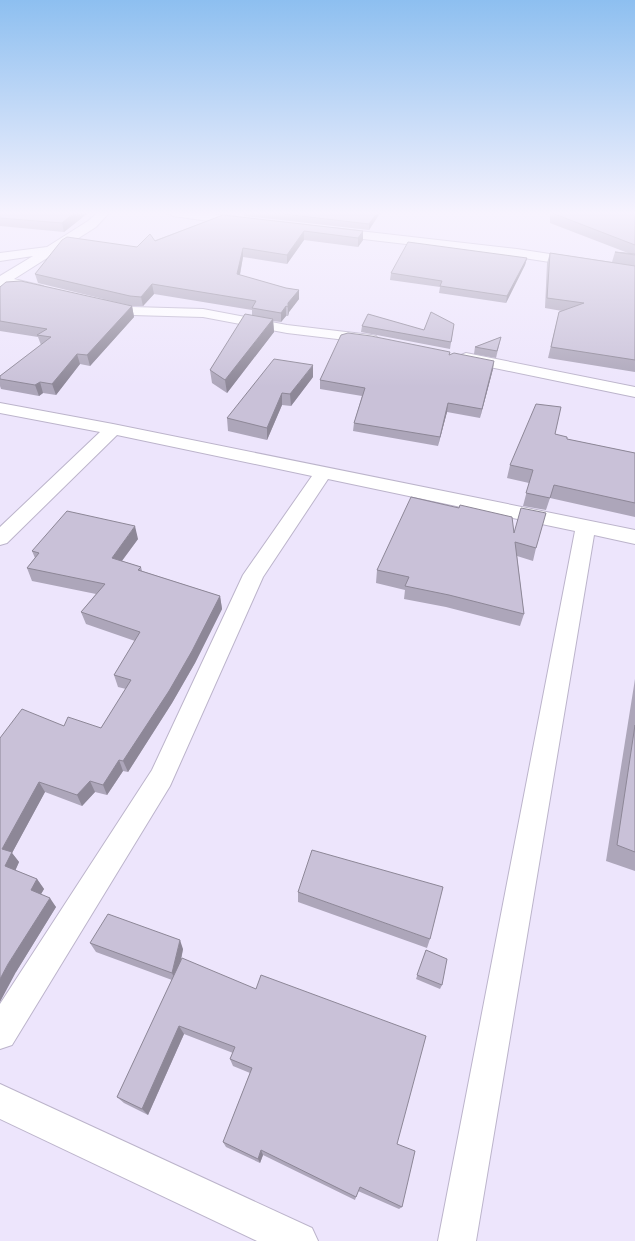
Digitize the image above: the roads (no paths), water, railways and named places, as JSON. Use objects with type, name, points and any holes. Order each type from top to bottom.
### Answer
[{"type":"street","points":[[2,281],[18,271]]},
{"type":"street","points":[[2,281],[49,291]]},
{"type":"street","points":[[94,302],[132,311],[202,313],[287,329],[386,342]]},
{"type":"street","points":[[456,356],[635,392]]},
{"type":"street","points":[[0,408],[113,429],[635,537]]},
{"type":"street","points":[[0,538],[113,429]]},
{"type":"street","points":[[0,1033],[161,778],[253,575],[323,473]]},
{"type":"street","points":[[457,1241],[586,527]]},
{"type":"street","points":[[0,1101],[299,1241]]}]
